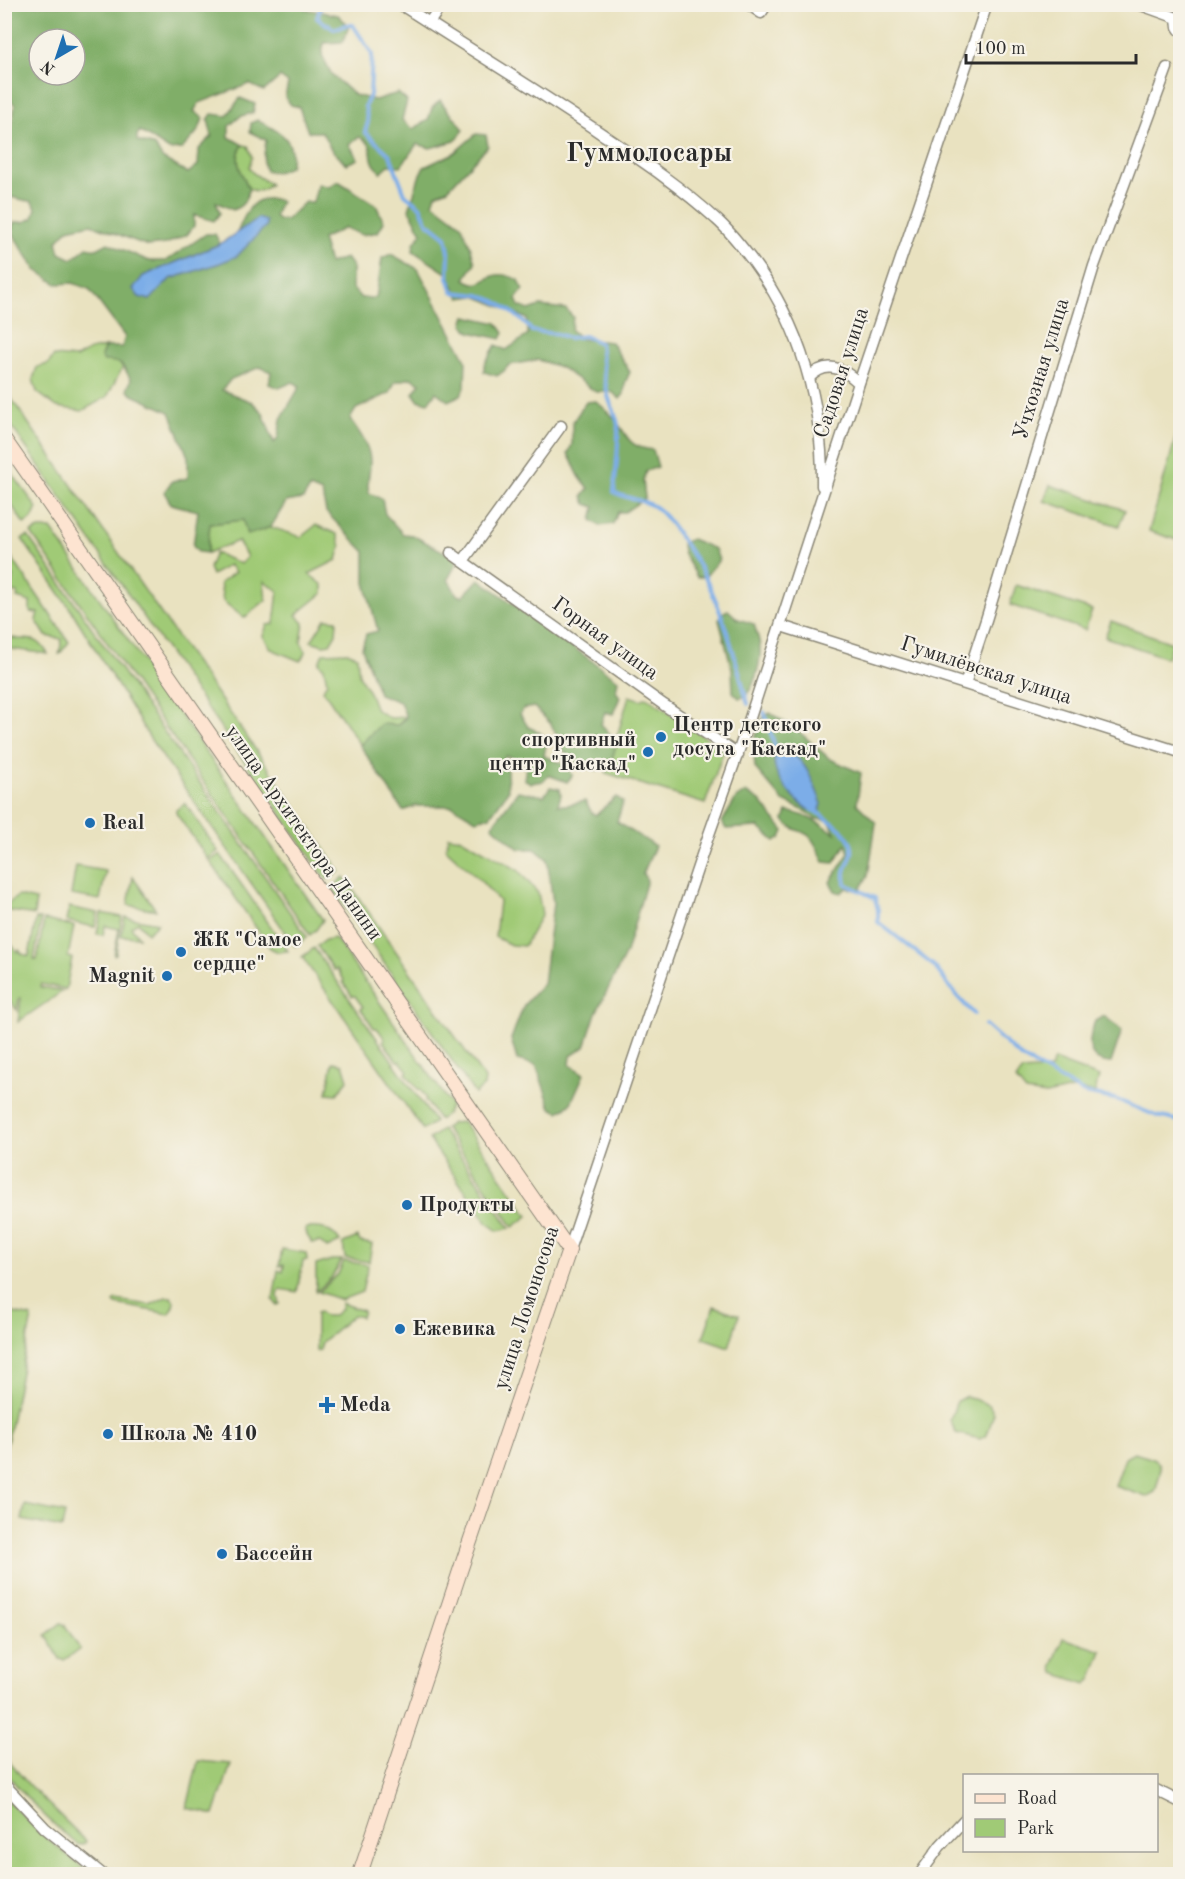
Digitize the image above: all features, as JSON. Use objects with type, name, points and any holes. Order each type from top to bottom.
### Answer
[{"type":"street","points":[[400,4],[644,162],[717,219],[736,240],[766,280],[794,332],[809,378],[821,443],[822,498]]},
{"type":"street","points":[[429,23],[442,4]]},
{"type":"street","points":[[748,4],[764,9]]},
{"type":"street","name":"Садовая улица","points":[[738,755],[859,383],[987,4]]},
{"type":"street","points":[[1138,4],[1179,16],[1180,30]]},
{"type":"street","name":"Учхозная улица","points":[[965,684],[1094,266],[1167,68]]},
{"type":"street","points":[[809,378],[822,368],[838,368],[847,372],[859,383]]},
{"type":"street","points":[[463,561],[561,426]]},
{"type":"street","name":"улица Архитектора Данини","points":[[4,439],[569,1250]]},
{"type":"street","name":"Горная улица","points":[[451,553],[655,699],[738,755]]},
{"type":"street","name":"Гумилёвская улица","points":[[781,626],[1180,752]]},
{"type":"street","name":"улица Ломоносова","points":[[360,1875],[461,1568],[707,840],[738,755]]},
{"type":"street","points":[[4,1784],[45,1828],[102,1875]]},
{"type":"street","points":[[1158,1791],[1180,1802]]},
{"type":"street","points":[[920,1875],[940,1846],[963,1821]]},
{"type":"green space","points":[[4,5],[300,5],[305,9],[338,15],[349,26],[343,42],[324,43],[322,55],[332,75],[354,95],[375,100],[398,93],[407,101],[402,120],[413,129],[428,120],[432,108],[440,100],[464,130],[455,141],[430,148],[417,144],[401,166],[389,165],[381,172],[372,160],[370,146],[359,137],[349,144],[358,159],[346,164],[331,149],[322,132],[308,132],[299,107],[291,105],[285,97],[288,83],[280,77],[264,91],[249,84],[199,103],[194,111],[203,118],[195,135],[182,149],[169,150],[140,131],[137,141],[155,146],[162,158],[188,173],[198,165],[199,149],[212,136],[208,120],[212,114],[227,116],[240,98],[255,104],[253,113],[241,116],[229,126],[229,137],[243,145],[238,161],[249,189],[242,204],[233,210],[216,202],[220,213],[214,221],[194,215],[194,226],[187,235],[166,244],[148,246],[91,224],[68,229],[57,241],[60,253],[72,259],[87,247],[97,249],[108,243],[149,261],[166,261],[206,234],[215,234],[220,244],[143,276],[149,300],[170,279],[220,263],[258,218],[237,233],[247,211],[257,201],[271,199],[281,201],[275,216],[278,220],[286,220],[305,202],[313,202],[318,184],[329,187],[338,181],[376,205],[384,222],[378,232],[362,235],[345,228],[322,239],[329,263],[346,258],[352,266],[352,288],[361,298],[376,298],[382,258],[391,254],[418,269],[466,360],[465,385],[461,395],[448,401],[436,392],[428,403],[418,400],[413,393],[420,383],[411,378],[395,382],[390,393],[356,409],[350,419],[369,452],[369,493],[382,499],[385,514],[403,534],[412,535],[454,557],[457,563],[448,579],[457,595],[463,596],[479,579],[618,680],[616,691],[620,697],[613,714],[605,712],[601,724],[617,742],[610,766],[598,770],[581,767],[563,750],[551,724],[534,707],[523,709],[520,714],[528,727],[539,732],[547,740],[544,756],[562,763],[573,775],[567,782],[548,775],[544,781],[531,783],[524,779],[527,761],[506,756],[502,763],[507,770],[508,791],[490,816],[476,820],[453,806],[416,806],[403,811],[360,745],[381,724],[398,725],[406,717],[400,702],[379,694],[362,648],[366,634],[378,631],[365,583],[365,552],[326,512],[322,493],[310,488],[303,499],[286,502],[271,527],[247,535],[243,520],[210,524],[207,553],[198,552],[193,546],[198,511],[171,504],[164,492],[172,481],[188,478],[188,457],[170,412],[133,395],[127,390],[131,380],[124,367],[115,362],[104,361],[101,356],[105,347],[122,347],[125,337],[89,289],[73,283],[57,284],[36,270],[14,236],[12,227],[15,222],[24,222],[33,218],[36,208],[31,201],[5,197],[5,132],[11,132],[15,105],[5,95]],"holes":[[[260,367],[271,372],[269,384],[279,388],[293,382],[300,386],[281,419],[278,438],[274,443],[263,413],[252,402],[222,390],[231,379]]]},
{"type":"green space","points":[[257,120],[284,137],[291,149],[290,167],[277,172],[266,171],[263,163],[266,140],[250,132],[251,123]]},
{"type":"green space","points":[[476,134],[486,135],[488,146],[448,189],[436,194],[433,203],[461,224],[470,245],[475,263],[465,279],[476,283],[498,275],[505,275],[519,280],[523,290],[516,299],[519,306],[529,310],[540,306],[566,309],[573,317],[571,330],[581,339],[611,342],[630,372],[625,383],[624,394],[620,399],[612,392],[596,392],[560,367],[538,360],[509,365],[497,376],[484,372],[484,365],[496,345],[506,350],[528,335],[527,319],[475,296],[460,298],[448,274],[413,251],[414,243],[422,233],[409,209],[420,174],[424,167],[454,153]]},
{"type":"green space","points":[[243,145],[248,146],[252,157],[249,167],[253,173],[270,184],[263,190],[249,189],[239,167],[238,156]]},
{"type":"green space","points":[[466,316],[497,323],[504,333],[501,339],[470,332],[463,324]]},
{"type":"green space","points":[[105,347],[101,356],[117,361],[123,367],[107,397],[82,411],[57,407],[37,392],[33,379],[37,367],[48,364],[54,356],[76,358],[90,350]]},
{"type":"green space","points":[[4,388],[340,871],[330,879],[326,879],[5,417]]},
{"type":"green space","points":[[596,401],[614,418],[629,440],[644,449],[653,450],[658,467],[646,471],[643,480],[645,498],[625,512],[618,512],[613,524],[600,526],[592,520],[595,507],[586,504],[583,496],[589,488],[579,476],[568,454],[572,444],[572,423],[586,402]]},
{"type":"green space","points":[[1180,423],[1180,541],[1149,531]]},
{"type":"green space","points":[[4,462],[37,508],[32,519],[24,524],[5,495]]},
{"type":"green space","points":[[1050,485],[1125,510],[1119,526],[1044,501]]},
{"type":"green space","points":[[243,520],[247,535],[271,527],[301,537],[316,525],[337,534],[341,546],[337,560],[309,574],[323,585],[323,593],[296,615],[304,623],[301,642],[306,652],[300,661],[271,649],[263,636],[267,625],[274,624],[278,591],[264,581],[266,600],[244,618],[223,601],[220,583],[235,572],[229,565],[212,575],[209,568],[215,553],[241,564],[247,557],[238,541],[207,553],[209,524]]},
{"type":"green space","points":[[39,529],[51,529],[323,920],[310,935],[31,533]]},
{"type":"green space","points":[[28,536],[307,937],[295,946],[151,740],[73,613],[22,539]]},
{"type":"green space","points":[[691,539],[715,549],[719,560],[705,577],[697,577],[683,553],[682,544]]},
{"type":"green space","points":[[12,558],[69,642],[59,655],[62,639],[46,636],[36,620],[38,613],[30,612],[30,602],[17,598],[18,593],[10,592],[13,576],[5,575],[5,561],[11,563]]},
{"type":"green space","points":[[1016,585],[1092,610],[1085,630],[1010,605]]},
{"type":"green space","points":[[728,610],[738,619],[754,624],[760,645],[756,678],[749,692],[739,698],[733,692],[732,669],[719,620],[722,613]]},
{"type":"green space","points":[[325,619],[337,620],[336,634],[330,644],[323,645],[311,641]]},
{"type":"green space","points":[[1111,621],[1172,643],[1167,658],[1105,637]]},
{"type":"green space","points":[[5,635],[38,642],[48,654],[5,648]]},
{"type":"green space","points":[[347,652],[357,656],[359,675],[376,710],[390,718],[406,717],[398,725],[373,732],[360,745],[323,690],[327,682],[324,668],[319,663],[323,653]]},
{"type":"green space","name":"Центр детского досуга \"Каскад\"","points":[[629,696],[641,700],[646,697],[724,750],[705,804],[606,773]]},
{"type":"green space","points":[[770,713],[796,729],[830,759],[861,773],[857,804],[876,823],[868,876],[859,891],[847,888],[841,893],[835,891],[830,882],[849,853],[846,844],[834,863],[824,862],[809,836],[792,828],[784,820],[787,812],[799,814],[835,833],[829,820],[816,819],[807,812],[783,801],[755,768],[753,742],[764,716]]},
{"type":"green space","points":[[550,787],[560,789],[558,805],[585,801],[592,813],[596,815],[616,797],[623,802],[617,822],[655,846],[643,874],[647,880],[626,953],[596,1013],[585,1047],[571,1056],[570,1065],[584,1074],[570,1105],[559,1112],[551,1108],[536,1065],[517,1060],[511,1039],[524,1005],[543,984],[553,903],[547,859],[535,849],[519,849],[492,826],[518,791],[544,796]]},
{"type":"green space","points":[[747,793],[760,801],[784,831],[781,838],[775,841],[758,827],[726,829],[722,822],[737,797]]},
{"type":"green space","points":[[185,803],[218,851],[208,859],[176,813],[176,810]]},
{"type":"green space","points":[[448,836],[461,838],[518,870],[538,893],[542,914],[524,946],[511,945],[495,937],[499,901],[446,849]]},
{"type":"green space","points":[[220,854],[288,951],[278,952],[270,948],[210,861]]},
{"type":"green space","points":[[76,866],[106,871],[100,900],[71,895]]},
{"type":"green space","points":[[133,877],[135,880],[156,910],[128,905]]},
{"type":"green space","points":[[344,877],[485,1079],[484,1086],[475,1094],[332,888]]},
{"type":"green space","points":[[18,896],[36,900],[34,915],[5,910],[5,906]]},
{"type":"green space","points":[[69,907],[98,913],[95,927],[66,921]]},
{"type":"green space","points":[[101,913],[122,917],[114,955],[119,929],[105,926],[103,935],[97,934]]},
{"type":"green space","points":[[125,917],[158,923],[147,933],[138,922],[131,927],[139,937],[121,936]]},
{"type":"green space","points":[[36,919],[41,919],[34,959],[37,960],[44,920],[74,926],[68,957],[72,958],[66,989],[41,984],[40,987],[63,991],[18,1022],[21,998],[19,998],[17,1010],[9,1000],[5,1003],[5,949],[11,944],[17,952],[19,950],[22,954],[29,956]]},
{"type":"green space","points":[[335,938],[451,1105],[446,1115],[439,1120],[420,1089],[406,1073],[408,1071],[400,1061],[397,1061],[383,1041],[385,1039],[361,1009],[363,1007],[355,996],[352,996],[337,969],[334,970],[317,946],[325,940]]},
{"type":"green space","points":[[314,948],[435,1122],[423,1130],[302,957]]},
{"type":"green space","points":[[1104,1016],[1122,1030],[1111,1063],[1096,1059],[1090,1048],[1095,1021]]},
{"type":"green space","points":[[1054,1060],[1099,1077],[1095,1092],[1072,1089],[1046,1095],[1026,1092],[1016,1080],[1022,1071],[1050,1069]]},
{"type":"green space","points":[[333,1062],[343,1064],[348,1080],[337,1094],[327,1093]]},
{"type":"green space","points":[[463,1122],[528,1216],[513,1227],[445,1128],[452,1123]]},
{"type":"green space","points":[[442,1130],[510,1228],[498,1231],[488,1224],[429,1139]]},
{"type":"green space","points":[[306,1228],[326,1230],[340,1242],[327,1248],[320,1242],[312,1243],[305,1232]]},
{"type":"green space","points":[[358,1237],[360,1242],[372,1244],[369,1262],[345,1258],[343,1243]]},
{"type":"green space","points":[[282,1249],[306,1253],[307,1260],[303,1261],[297,1292],[280,1289],[278,1296],[280,1304],[277,1305],[273,1300],[278,1270],[283,1272],[284,1265],[279,1266]]},
{"type":"green space","points":[[332,1260],[342,1260],[331,1278],[316,1292],[316,1265]]},
{"type":"green space","points":[[344,1261],[368,1265],[362,1292],[341,1300],[319,1292],[338,1274]]},
{"type":"green space","points":[[171,1297],[174,1301],[173,1309],[169,1314],[114,1302],[116,1300],[150,1305]]},
{"type":"green space","points":[[341,1303],[363,1311],[361,1317],[353,1315],[322,1342],[320,1350],[316,1351],[316,1313],[333,1316],[341,1309]]},
{"type":"green space","points":[[714,1306],[739,1315],[729,1347],[703,1338]]},
{"type":"green space","points":[[4,1311],[32,1317],[5,1453]]},
{"type":"green space","points":[[966,1396],[989,1405],[994,1413],[987,1435],[980,1439],[956,1433],[950,1420],[957,1401]]},
{"type":"green space","points":[[1134,1453],[1160,1464],[1155,1492],[1146,1497],[1115,1486],[1125,1458]]},
{"type":"green space","points":[[25,1505],[65,1513],[62,1528],[22,1520]]},
{"type":"green space","points":[[61,1623],[65,1625],[80,1649],[64,1660],[60,1659],[46,1635]]},
{"type":"green space","points":[[1063,1638],[1102,1651],[1091,1680],[1086,1684],[1054,1673],[1052,1666]]},
{"type":"green space","points":[[4,1756],[30,1786],[86,1841],[85,1843],[78,1845],[30,1801],[5,1771]]},
{"type":"green space","points":[[198,1761],[231,1764],[214,1815],[187,1808]]},
{"type":"green space","points":[[4,1796],[36,1829],[90,1874],[5,1874]]},
{"type":"water","points":[[258,218],[266,221],[266,226],[237,256],[170,279],[150,300],[139,297],[133,289],[143,276],[220,244]]},
{"type":"water","points":[[781,749],[790,752],[803,764],[822,804],[819,812],[803,806],[782,782],[774,763]]},
{"type":"waterway","points":[[319,4],[321,6],[317,18],[334,29],[353,25],[372,54],[370,95],[365,106],[368,122],[365,132],[390,155],[405,194],[420,206],[427,222],[446,237],[449,252],[448,277],[453,292],[489,298],[516,315],[532,331],[569,338],[585,336],[600,343],[609,399],[618,426],[614,492],[648,504],[661,512],[695,559],[720,611],[748,704]]},
{"type":"waterway","points":[[764,712],[778,756]]},
{"type":"waterway","points":[[812,809],[840,828],[850,842],[852,849],[845,872],[846,884],[875,898],[878,922],[934,966],[974,1014]]},
{"type":"waterway","points":[[985,1025],[1022,1058],[1084,1093],[1115,1099],[1157,1116],[1180,1121]]},
{"type":"place","name":"Центр детского досуга \"Каскад\"","points":[[661,737]]},
{"type":"place","name":"спортивный центр \"Каскад\"","points":[[648,752]]},
{"type":"place","name":"Real","points":[[90,823]]},
{"type":"place","name":"ЖК \"Самое сердце\"","points":[[181,952]]},
{"type":"place","name":"Magnit","points":[[167,976]]},
{"type":"place","name":"Продукты","points":[[407,1205]]},
{"type":"place","name":"Ежевика","points":[[400,1329]]},
{"type":"place","name":"Meda","points":[[327,1405]]},
{"type":"place","name":"Школа № 410","points":[[108,1434]]},
{"type":"place","name":"Бассейн","points":[[222,1554]]},
{"type":"district","name":"Гуммолосары","points":[[649,153]]}]
